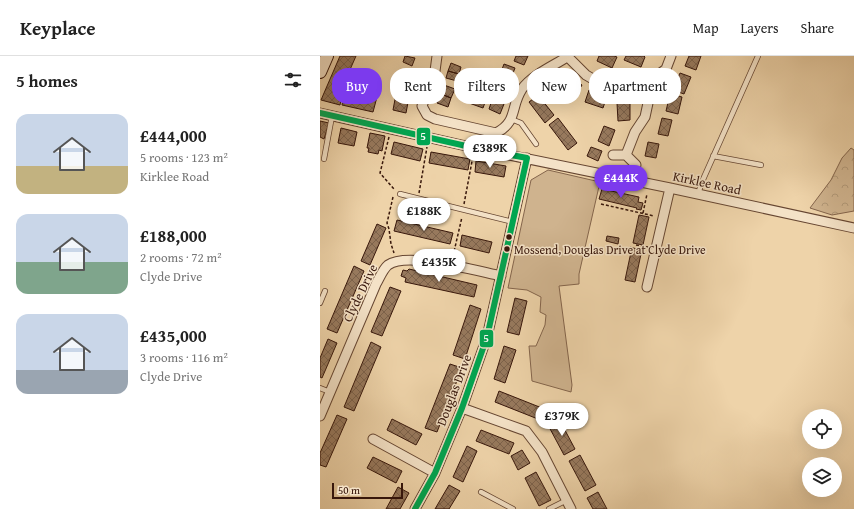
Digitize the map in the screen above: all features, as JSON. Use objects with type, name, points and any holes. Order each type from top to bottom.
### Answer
[{"type":"main road","points":[[320,72],[327,56]]},
{"type":"street","points":[[437,56],[435,71],[422,106],[427,115],[435,120],[496,133],[503,130],[509,124],[522,90],[532,79],[567,56],[589,77]]},
{"type":"street","points":[[666,68],[671,56]]},
{"type":"street","points":[[626,155],[633,136],[645,117],[648,104]]},
{"type":"street","name":"Kirklee Road","points":[[320,113],[854,228]]},
{"type":"street","points":[[613,155],[626,155],[636,165]]},
{"type":"street","name":"Douglas Drive","points":[[415,509],[435,473],[462,408],[487,337],[527,158]]},
{"type":"street","points":[[647,287],[670,188]]},
{"type":"street","name":"Clyde Drive","points":[[320,416],[376,284],[388,266],[405,260],[429,262],[501,276]]},
{"type":"street","points":[[462,408],[526,431],[542,452],[571,509]]},
{"type":"street","points":[[373,439],[435,473]]},
{"type":"lane","points":[[698,195],[713,156],[758,56]]},
{"type":"lane","points":[[324,159],[332,115]]},
{"type":"lane","points":[[511,119],[521,123],[536,144]]},
{"type":"lane","points":[[713,156],[761,165]]},
{"type":"lane","points":[[400,194],[513,222]]},
{"type":"lane","points":[[320,303],[325,291]]},
{"type":"lane","points":[[320,388],[330,392]]},
{"type":"lane","points":[[481,492],[513,509]]},
{"type":"lane","points":[[549,509],[567,500]]},
{"type":"path","points":[[391,129],[380,173],[395,190]]},
{"type":"path","points":[[417,198],[428,137]]},
{"type":"path","points":[[643,213],[649,184]]},
{"type":"path","points":[[393,196],[387,223],[391,244],[398,262]]},
{"type":"path","points":[[602,204],[663,218]]},
{"type":"green space","points":[[851,148],[854,150],[854,211],[832,215],[810,208],[831,180],[842,158]]},
{"type":"green space","points":[[548,170],[600,182],[579,274],[579,284],[559,286],[572,385],[571,392],[532,381],[529,346],[536,346],[545,325],[546,315],[540,312],[541,297],[527,290],[508,288],[531,180]]},
{"type":"building","points":[[340,56],[356,56],[351,68],[335,68]]},
{"type":"building","points":[[405,56],[415,58],[412,66],[403,62]]},
{"type":"building","points":[[516,56],[528,56],[524,65],[514,61]]},
{"type":"building","points":[[599,56],[617,57],[612,68],[597,61]]},
{"type":"building","points":[[626,56],[645,57],[641,67],[624,60]]},
{"type":"building","points":[[689,56],[701,56],[696,70],[685,66]]},
{"type":"building","points":[[451,63],[461,67],[454,68],[454,73],[448,71]]},
{"type":"building","points":[[504,64],[515,68],[502,68]]},
{"type":"building","points":[[448,71],[454,73],[454,80],[446,78]]},
{"type":"building","points":[[681,73],[691,77],[684,94],[681,93]]},
{"type":"building","points":[[332,75],[332,103],[321,100]]},
{"type":"building","points":[[446,86],[454,89],[451,98],[446,96]]},
{"type":"building","points":[[589,90],[589,103],[585,102]]},
{"type":"building","points":[[446,96],[451,98],[448,107],[440,104],[446,104]]},
{"type":"building","points":[[342,104],[375,104],[373,112]]},
{"type":"building","points":[[394,104],[408,104],[406,113],[393,110]]},
{"type":"building","points":[[472,104],[484,104],[483,108]]},
{"type":"building","points":[[491,104],[504,104],[500,114],[489,109]]},
{"type":"building","points":[[531,104],[545,104],[554,115],[545,123]]},
{"type":"building","points":[[591,104],[604,104],[603,108]]},
{"type":"building","points":[[617,104],[630,104],[630,120],[618,121]]},
{"type":"building","points":[[668,104],[680,104],[678,114],[666,111]]},
{"type":"building","points":[[558,118],[577,143],[568,150],[549,125]]},
{"type":"building","points":[[662,118],[672,120],[668,136],[658,134]]},
{"type":"building","points":[[320,121],[329,123],[324,139],[320,137]]},
{"type":"building","points":[[604,126],[615,130],[609,146],[598,141]]},
{"type":"building","points":[[341,128],[357,132],[354,146],[338,143]]},
{"type":"building","points":[[370,133],[385,136],[382,151],[379,150],[378,154],[368,152],[369,148],[367,148]]},
{"type":"building","points":[[394,142],[423,149],[420,161],[391,154]]},
{"type":"building","points":[[648,142],[659,144],[656,158],[645,156]]},
{"type":"building","points":[[591,147],[602,151],[598,161],[587,156]]},
{"type":"building","points":[[431,152],[470,159],[468,170],[429,163]]},
{"type":"building","points":[[476,161],[506,166],[504,177],[475,172]]},
{"type":"building","points":[[602,189],[639,197],[638,202],[643,203],[641,210],[599,199]]},
{"type":"building","points":[[639,215],[649,217],[643,245],[633,243]]},
{"type":"building","points":[[397,220],[453,233],[450,244],[394,231]]},
{"type":"building","points":[[377,224],[386,228],[370,265],[361,261]]},
{"type":"building","points":[[462,235],[492,242],[489,253],[460,246]]},
{"type":"building","points":[[607,236],[619,238],[618,244],[606,241]]},
{"type":"building","points":[[630,247],[637,249],[636,253],[641,254],[635,282],[625,280],[631,252],[629,252]]},
{"type":"building","points":[[354,266],[364,271],[337,333],[327,329]]},
{"type":"building","points":[[409,269],[477,285],[474,297],[405,282],[406,278],[401,276],[403,270],[407,271]]},
{"type":"building","points":[[390,287],[401,291],[382,336],[371,332]]},
{"type":"building","points":[[515,298],[527,301],[519,335],[507,332]]},
{"type":"building","points":[[470,305],[481,309],[465,359],[453,355]]},
{"type":"building","points":[[328,339],[337,343],[322,378],[320,377],[320,358]]},
{"type":"building","points":[[371,342],[381,347],[354,411],[344,407]]},
{"type":"building","points":[[504,346],[516,350],[505,383],[494,379]]},
{"type":"building","points":[[450,364],[462,368],[437,432],[425,428]]},
{"type":"building","points":[[499,391],[547,410],[543,421],[495,402]]},
{"type":"building","points":[[337,415],[347,419],[326,467],[320,465],[320,453]]},
{"type":"building","points":[[392,419],[422,434],[416,445],[387,430]]},
{"type":"building","points":[[559,419],[575,449],[564,455],[548,425]]},
{"type":"building","points":[[481,430],[514,443],[509,454],[476,441]]},
{"type":"building","points":[[467,446],[477,451],[463,482],[453,477]]},
{"type":"building","points":[[522,450],[530,463],[518,470],[511,456]]},
{"type":"building","points":[[580,455],[596,485],[585,491],[569,461]]},
{"type":"building","points":[[373,457],[402,471],[396,483],[367,468]]},
{"type":"building","points":[[536,472],[551,500],[539,506],[525,478]]},
{"type":"building","points":[[449,485],[460,491],[449,509],[435,509]]},
{"type":"building","points":[[398,487],[409,493],[400,509],[386,509]]},
{"type":"building","points":[[598,492],[607,509],[593,509],[587,498]]},
{"type":"transit line","name":"5","points":[[320,113],[475,148],[527,158]]},
{"type":"transit line","name":"5","points":[[415,509],[435,473],[462,408],[487,337],[527,158]]},
{"type":"place","name":"Mossend, Douglas Drive at Clyde Drive","points":[[507,249]]}]
